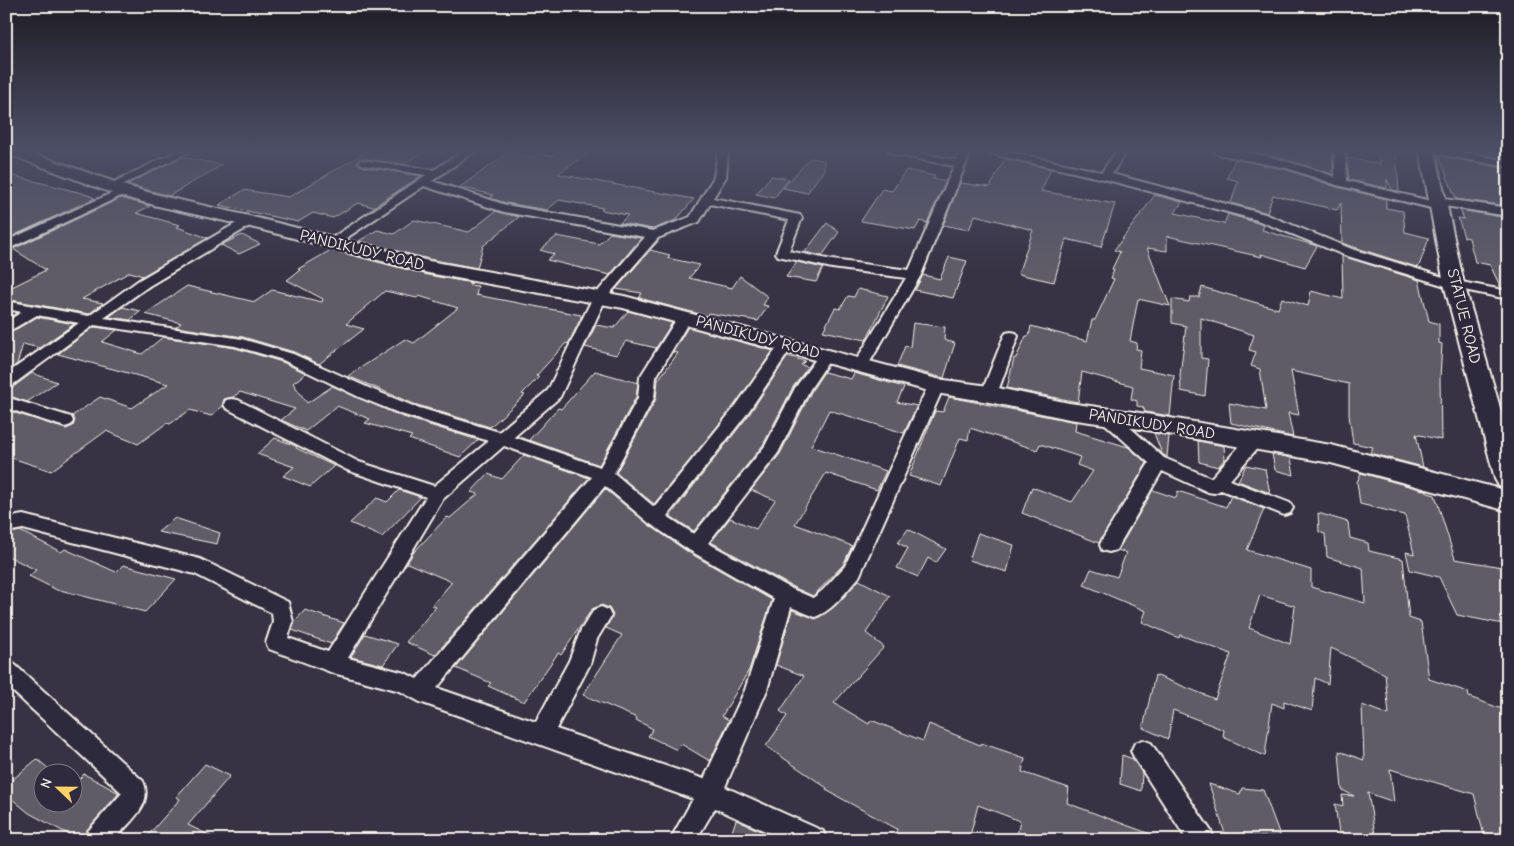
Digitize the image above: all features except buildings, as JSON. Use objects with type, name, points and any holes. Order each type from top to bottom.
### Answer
[{"type":"main road","name":"STATUE ROAD","points":[[1435,190],[1454,284],[1508,479]]},
{"type":"street","points":[[6,246],[115,190]]},
{"type":"street","name":"PANDIKUDY ROAD","points":[[123,190],[164,202],[249,220],[428,267],[600,297],[787,344],[936,386],[989,394],[1069,411],[1331,454],[1508,501]]},
{"type":"street","points":[[332,242],[410,190]]},
{"type":"street","points":[[449,190],[504,208],[654,236]]},
{"type":"street","points":[[333,663],[438,494],[449,482],[554,393],[600,297],[654,236],[695,219],[712,190]]},
{"type":"street","points":[[862,364],[914,275],[949,190]]},
{"type":"street","points":[[1160,190],[1261,217],[1348,252],[1454,284],[1508,295]]},
{"type":"street","points":[[1377,190],[1438,203],[1508,212]]},
{"type":"street","points":[[706,200],[796,218],[782,253],[832,264],[914,275]]},
{"type":"street","points":[[6,382],[93,322],[144,283],[249,220]]},
{"type":"street","points":[[6,305],[93,322],[237,342],[288,357],[365,393],[407,410],[502,439],[604,475],[655,518],[696,545],[785,595],[815,608],[830,596],[852,571],[936,386]]},
{"type":"street","points":[[6,329],[34,311]]},
{"type":"street","points":[[420,692],[604,475],[646,398],[648,377],[684,318]]},
{"type":"street","points":[[989,394],[1011,336]]},
{"type":"street","points":[[655,518],[744,406],[787,344]]},
{"type":"street","points":[[696,545],[772,449],[803,388],[826,355]]},
{"type":"street","points":[[6,402],[65,421]]},
{"type":"street","points":[[232,404],[353,466],[438,494]]},
{"type":"street","points":[[1108,417],[1158,462],[1214,487],[1254,440]]},
{"type":"street","points":[[1109,545],[1158,462]]},
{"type":"street","points":[[1218,482],[1284,508]]},
{"type":"street","points":[[6,525],[23,522],[200,567],[281,608],[283,622],[276,643],[333,663],[405,683],[420,692],[710,794],[814,840]]},
{"type":"street","points":[[682,840],[710,794],[756,690],[785,595]]},
{"type":"street","points":[[542,734],[578,664],[588,636],[601,616]]},
{"type":"street","points":[[6,672],[135,789],[135,797],[129,806],[97,840]]},
{"type":"street","points":[[1143,751],[1202,840]]}]
